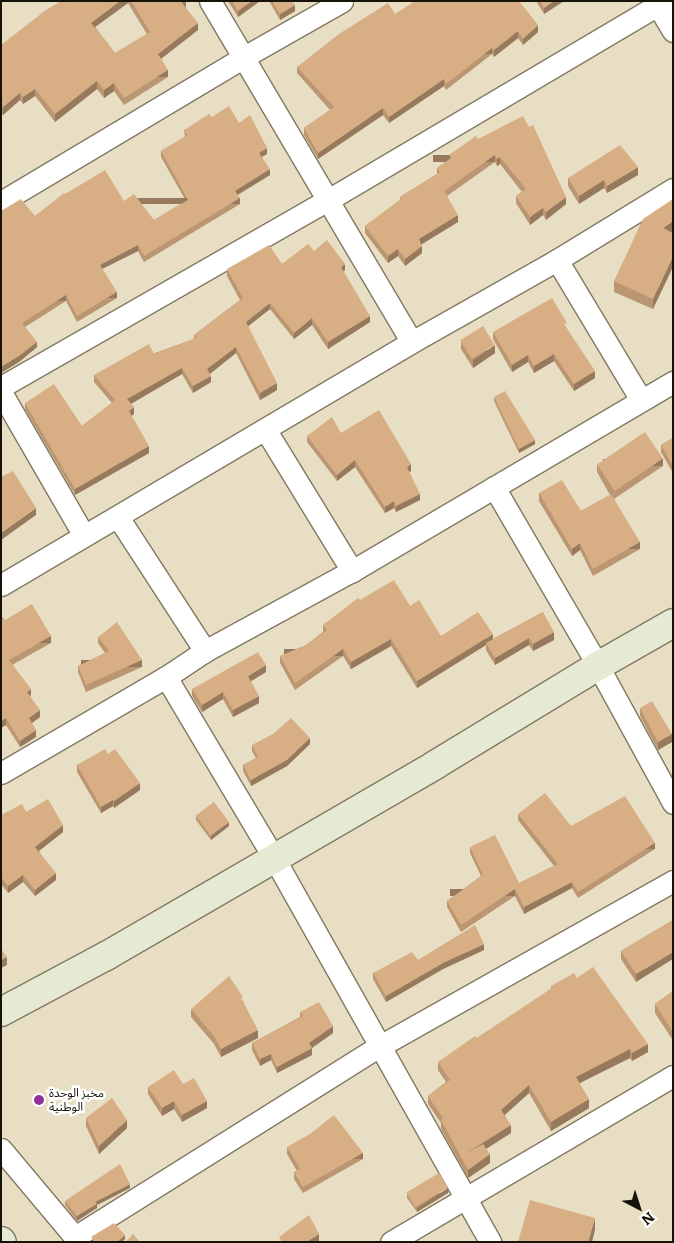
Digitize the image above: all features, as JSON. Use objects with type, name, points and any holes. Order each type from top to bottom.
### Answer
[{"type":"street","points":[[210,1],[412,342]]},
{"type":"street","points":[[1,202],[244,57],[342,1]]},
{"type":"street","points":[[1,387],[328,200],[659,2],[673,31]]},
{"type":"street","points":[[1,585],[412,342],[557,260],[673,189]]},
{"type":"street","points":[[557,260],[641,400]]},
{"type":"street","points":[[1,773],[205,651],[352,571],[673,382]]},
{"type":"street","points":[[1,392],[84,536]]},
{"type":"street","points":[[265,429],[352,571]]},
{"type":"street","points":[[494,487],[598,666],[673,803]]},
{"type":"street","points":[[118,517],[205,651]]},
{"type":"street","points":[[1,1012],[106,956],[435,765],[598,666],[673,623]]},
{"type":"street","points":[[166,676],[274,858],[490,1242]]},
{"type":"street","points":[[1,1149],[77,1240],[380,1046],[673,880]]},
{"type":"street","points":[[391,1242],[673,1076]]},
{"type":"building","points":[[61,1],[68,1],[69,3],[72,1],[120,1],[91,23],[115,53],[150,32],[131,1],[184,1],[182,3],[198,23],[158,54],[168,70],[124,98],[114,83],[104,90],[97,81],[55,114],[35,89],[23,97],[20,93],[3,107],[1,105],[1,45],[46,10]]},
{"type":"building","points":[[232,1],[252,1],[238,11]]},
{"type":"building","points":[[272,1],[292,1],[295,5],[280,14]]},
{"type":"building","points":[[415,1],[519,1],[538,25],[523,39],[518,31],[494,50],[492,48],[446,84],[444,79],[389,117],[383,108],[318,153],[304,128],[334,107],[297,67],[339,34],[388,3],[395,14]]},
{"type":"building","points":[[540,1],[554,1],[544,8]]},
{"type":"building","points":[[229,106],[239,123],[250,115],[267,148],[259,153],[270,169],[235,191],[240,198],[144,256],[138,245],[100,265],[117,292],[77,316],[66,295],[22,323],[37,342],[1,367],[1,211],[21,199],[35,216],[64,193],[105,170],[124,201],[134,194],[154,220],[188,200],[161,151],[187,135],[184,130],[209,114],[212,117]]},
{"type":"building","points":[[523,116],[529,127],[533,125],[566,197],[546,212],[543,208],[530,217],[516,196],[526,189],[500,157],[497,159],[495,155],[444,191],[458,215],[419,239],[422,246],[405,259],[398,249],[388,256],[365,226],[401,199],[400,197],[440,172],[437,168],[451,158],[449,155],[476,136],[478,139]]},
{"type":"building","points":[[620,145],[638,167],[607,186],[604,180],[579,196],[568,178]]},
{"type":"building","points":[[673,199],[673,221],[663,228],[673,233],[673,256],[653,299],[614,281],[643,219]]},
{"type":"building","points":[[327,240],[345,264],[341,267],[370,316],[328,342],[312,318],[294,333],[270,303],[246,322],[277,383],[260,393],[236,347],[207,369],[211,376],[193,386],[182,368],[127,399],[134,407],[129,411],[149,446],[75,489],[25,403],[54,384],[82,426],[115,400],[94,375],[149,344],[154,354],[196,338],[194,335],[243,298],[227,269],[269,245],[282,264],[308,244],[314,251]]},
{"type":"building","points":[[552,298],[567,323],[564,324],[595,371],[574,384],[554,354],[534,366],[528,355],[512,365],[493,332]]},
{"type":"building","points":[[483,326],[495,345],[472,359],[460,340]]},
{"type":"building","points":[[505,391],[535,440],[519,449],[494,397]]},
{"type":"building","points":[[379,410],[411,464],[407,467],[420,494],[396,506],[394,501],[385,507],[355,460],[337,475],[307,436],[332,417],[341,433]]},
{"type":"building","points":[[645,432],[663,459],[615,491],[597,464]]},
{"type":"building","points":[[673,438],[673,466],[661,445]]},
{"type":"building","points":[[13,471],[36,508],[1,533],[1,477]]},
{"type":"building","points":[[562,480],[581,511],[611,494],[640,542],[593,569],[580,543],[572,549],[539,493]]},
{"type":"building","points":[[394,580],[410,606],[419,600],[441,636],[478,612],[493,634],[417,681],[391,639],[351,662],[343,649],[295,683],[280,656],[306,645],[327,630],[323,625],[358,598],[360,600]]},
{"type":"building","points":[[32,604],[51,636],[9,660],[31,689],[27,692],[40,710],[29,718],[36,730],[20,741],[6,718],[1,721],[1,618],[3,617],[5,620]]},
{"type":"building","points":[[543,612],[554,632],[533,644],[529,638],[495,658],[486,643]]},
{"type":"building","points":[[117,622],[142,660],[86,685],[78,666],[109,651],[98,637]]},
{"type":"building","points":[[258,652],[266,665],[248,676],[259,696],[233,710],[223,692],[202,705],[192,689]]},
{"type":"building","points":[[652,701],[672,734],[658,742],[640,708]]},
{"type":"building","points":[[291,718],[310,738],[287,760],[251,780],[243,765],[258,757],[252,745],[273,734]]},
{"type":"building","points":[[105,749],[108,754],[115,749],[140,783],[114,801],[101,807],[77,765]]},
{"type":"building","points":[[545,793],[571,826],[625,796],[655,843],[578,892],[572,882],[524,907],[515,889],[461,925],[447,901],[483,875],[470,847],[495,835],[519,883],[558,864],[518,814]]},
{"type":"building","points":[[48,799],[63,825],[35,847],[56,873],[35,890],[23,875],[8,886],[1,877],[1,815],[22,804],[26,812]]},
{"type":"building","points":[[214,802],[229,822],[211,836],[196,816]]},
{"type":"building","points":[[673,920],[673,952],[636,974],[621,951]]},
{"type":"building","points":[[475,925],[484,944],[443,963],[386,996],[373,973],[412,952],[418,960]]},
{"type":"building","points":[[1,949],[7,957],[1,960]]},
{"type":"building","points":[[593,967],[648,1044],[632,1053],[630,1049],[576,1077],[589,1099],[551,1122],[529,1085],[501,1110],[511,1125],[465,1154],[483,1144],[490,1154],[468,1170],[441,1120],[443,1118],[428,1096],[450,1080],[438,1062],[475,1036],[477,1038],[552,988],[551,986],[574,973],[577,978]]},
{"type":"building","points":[[229,976],[243,997],[241,998],[258,1030],[221,1049],[214,1036],[191,1009]]},
{"type":"building","points":[[673,991],[673,1030],[672,1031],[655,1004]]},
{"type":"building","points":[[319,1002],[333,1026],[309,1043],[312,1048],[277,1067],[271,1054],[260,1059],[252,1043],[303,1016],[300,1012]]},
{"type":"building","points":[[174,1070],[183,1084],[194,1078],[207,1101],[182,1115],[174,1101],[162,1108],[148,1087]]},
{"type":"building","points":[[112,1098],[127,1120],[99,1146],[86,1118]]},
{"type":"building","points":[[334,1115],[363,1153],[303,1187],[294,1172],[300,1169],[287,1147],[310,1134]]},
{"type":"building","points":[[120,1164],[130,1184],[95,1202],[97,1204],[77,1216],[65,1201]]},
{"type":"building","points":[[439,1173],[448,1188],[415,1207],[406,1193]]},
{"type":"building","points":[[530,1200],[595,1218],[588,1242],[518,1242]]},
{"type":"building","points":[[309,1215],[319,1234],[306,1242],[282,1242],[279,1237]]},
{"type":"building","points":[[114,1223],[125,1235],[117,1242],[95,1242],[91,1237]]},
{"type":"building","points":[[133,1234],[140,1242],[126,1242]]},
{"type":"place","name":"مخبز الوحدة الوطنية","points":[[39,1100]]}]
